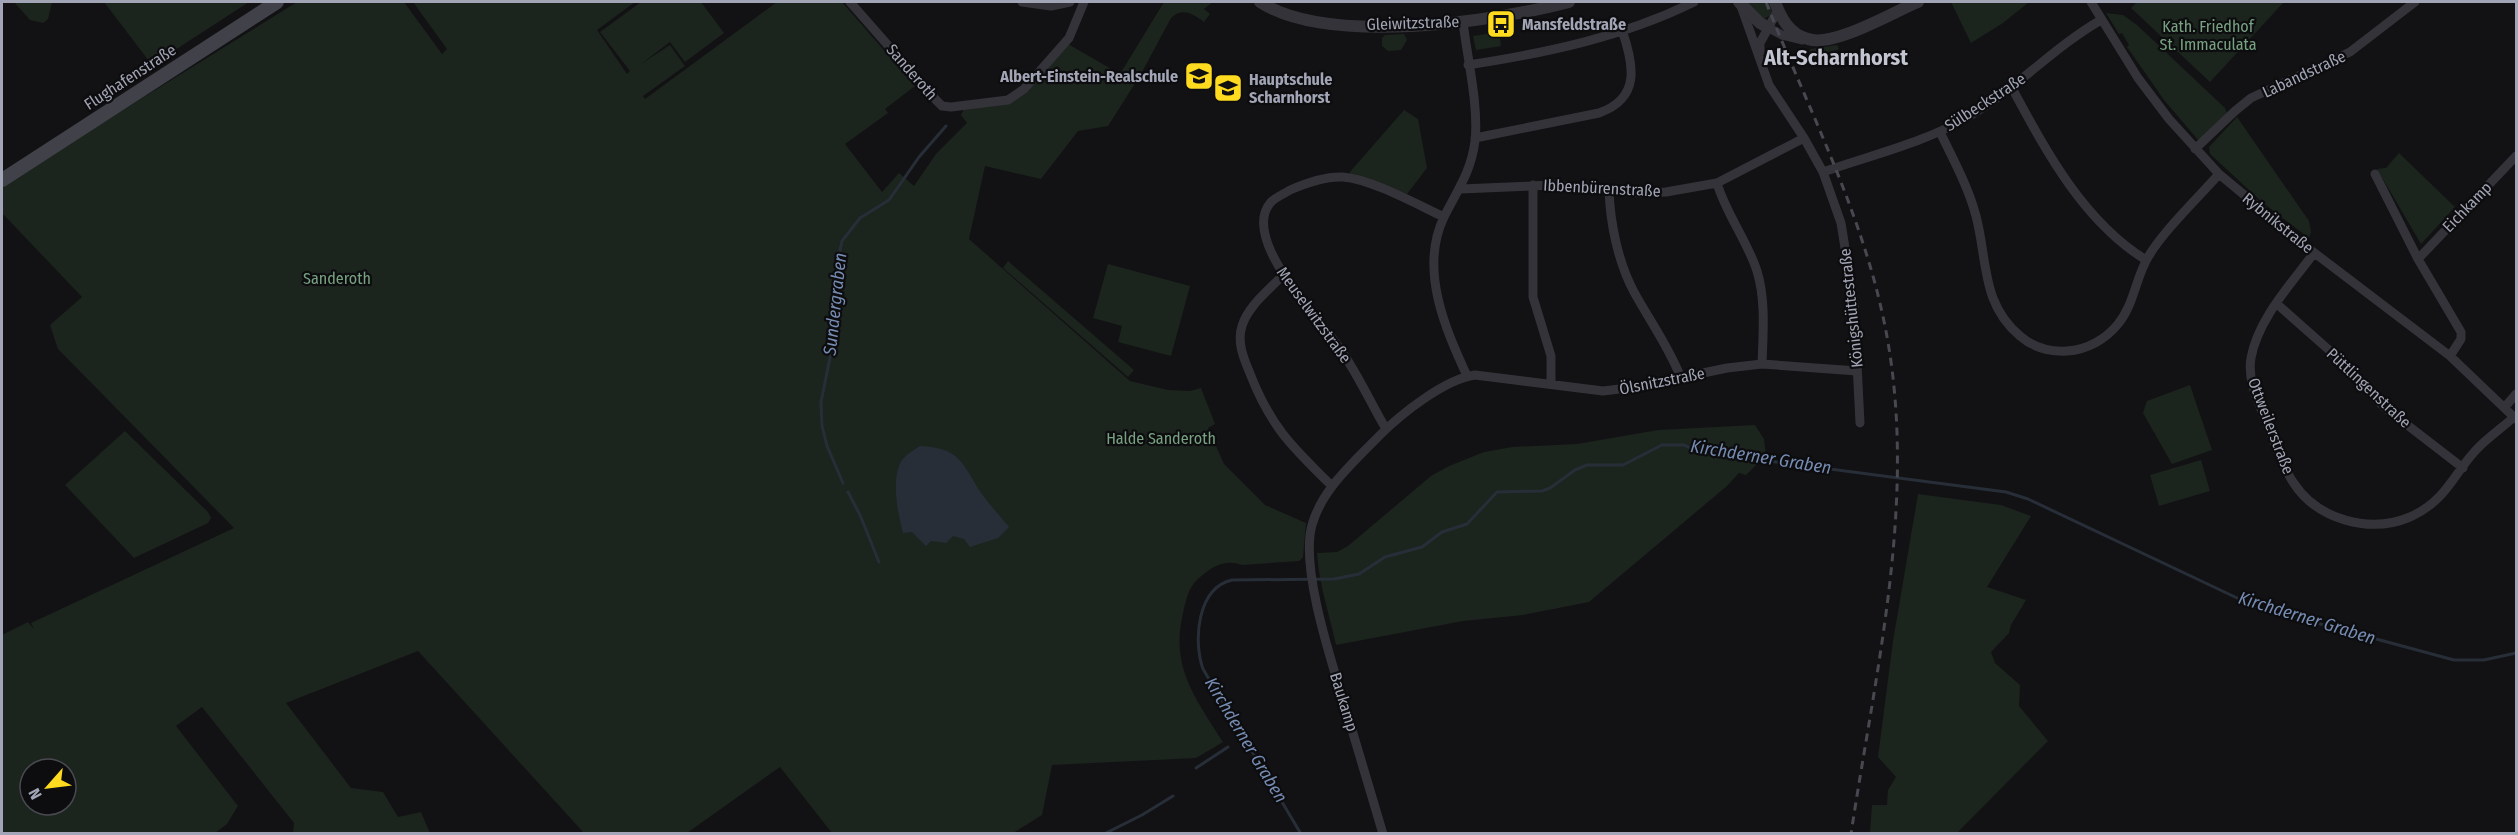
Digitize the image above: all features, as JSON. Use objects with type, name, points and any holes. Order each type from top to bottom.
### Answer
[{"type":"main road","name":"Flughafenstraße","points":[[2,180],[277,2]]},
{"type":"street","name":"Sanderoth","points":[[850,2],[936,100],[942,106],[951,107],[1008,100],[1023,89],[1069,38],[1084,2]]},
{"type":"street","points":[[1022,2],[1051,6],[1070,2]]},
{"type":"street","name":"Gleiwitzstraße","points":[[1260,2],[1281,13],[1324,24],[1372,26],[1463,22],[1569,2]]},
{"type":"street","points":[[1468,65],[1543,53],[1595,40],[1657,19],[1694,2]]},
{"type":"street","points":[[1739,2],[1760,23],[1797,40],[1822,40],[1839,36],[1918,2]]},
{"type":"street","name":"Königshüttestraße","points":[[1739,2],[1768,85],[1804,138],[1823,172],[1841,223],[1854,303],[1860,423]]},
{"type":"street","name":"Rybnikstraße","points":[[2091,2],[2139,78],[2195,149],[2219,174],[2314,253],[2450,356],[2515,418]]},
{"type":"street","name":"Labandstraße","points":[[2195,149],[2251,98],[2350,52],[2415,2]]},
{"type":"street","points":[[1759,58],[1760,43],[1769,28],[1777,6]]},
{"type":"street","points":[[1777,6],[1791,30],[1808,40]]},
{"type":"street","name":"Sülbeckstraße","points":[[1823,172],[1940,132],[1967,118],[2012,87],[2085,29],[2101,20]]},
{"type":"street","points":[[1282,276],[1246,316],[1240,333],[1242,350],[1260,399],[1278,430],[1332,486],[1386,429],[1439,390],[1467,376],[1450,338],[1435,282],[1436,246],[1444,217],[1461,189],[1469,169],[1475,138],[1463,22]]},
{"type":"street","points":[[1475,138],[1563,122],[1611,108],[1623,98],[1632,77],[1633,65],[1622,30]]},
{"type":"street","points":[[2012,87],[2043,144],[2070,184],[2113,233],[2146,260]]},
{"type":"street","points":[[1940,132],[1967,189],[1975,214],[1986,278],[1993,302],[2006,325],[2025,341],[2038,347],[2060,351],[2074,350],[2100,340],[2118,324],[2128,308],[2146,260],[2219,174]]},
{"type":"street","name":"Ibbenbürenstraße","points":[[1461,189],[1533,185],[1660,193],[1716,183],[1804,138]]},
{"type":"street","name":"Eichkamp","points":[[2418,259],[2517,156]]},
{"type":"street","points":[[2375,174],[2418,259],[2461,332],[2461,339],[2450,356]]},
{"type":"street","name":"Meuselwitzstraße","points":[[1386,429],[1340,348],[1282,276],[1266,238],[1266,211],[1277,197],[1310,182],[1342,177],[1356,180],[1444,217]]},
{"type":"street","points":[[1716,183],[1727,212],[1758,275],[1762,299],[1762,364]]},
{"type":"street","points":[[1533,185],[1533,297],[1551,356],[1551,384]]},
{"type":"street","points":[[1609,189],[1618,247],[1626,275],[1673,357],[1681,378]]},
{"type":"street","name":"Ottweilerstraße","points":[[2314,253],[2277,304],[2256,338],[2250,371],[2252,385],[2281,460],[2304,496],[2320,509],[2349,522],[2380,525],[2397,522],[2439,499],[2477,449],[2515,418]]},
{"type":"street","name":"Püttlingenstraße","points":[[2277,304],[2329,351],[2385,407],[2463,468]]},
{"type":"street","name":"Ölsnitzstraße","points":[[1467,376],[1482,375],[1551,384],[1576,390],[1616,391],[1762,364],[1857,371]]},
{"type":"street","points":[[2505,406],[2517,394]]},
{"type":"street","name":"Baukamp","points":[[1332,486],[1311,528],[1311,568],[1329,653],[1383,834]]},
{"type":"green space","points":[[14,2],[52,2],[48,19],[43,23],[30,20]]},
{"type":"green space","points":[[104,2],[249,2],[152,65]]},
{"type":"green space","name":"Halde Sanderoth","points":[[297,2],[404,2],[442,54],[447,49],[413,2],[635,2],[597,30],[627,74],[630,71],[600,32],[641,2],[701,2],[724,33],[685,62],[670,42],[641,64],[670,45],[685,66],[643,96],[645,99],[777,2],[842,2],[915,86],[885,109],[888,113],[845,144],[882,192],[899,173],[914,186],[936,154],[967,123],[961,115],[964,109],[1008,103],[1068,44],[1120,74],[1164,2],[1213,2],[1204,9],[1210,14],[1204,22],[1184,12],[1171,18],[1141,74],[1108,126],[1078,131],[1041,179],[985,166],[969,239],[1130,381],[1168,390],[1190,391],[1201,388],[1215,424],[1208,428],[1224,464],[1265,505],[1306,523],[1303,557],[1299,561],[1222,564],[1199,578],[1188,594],[1180,629],[1182,664],[1194,694],[1223,742],[1196,758],[1052,765],[1042,815],[1013,833],[832,833],[780,767],[687,833],[584,833],[418,651],[286,703],[351,788],[383,792],[398,817],[421,812],[430,833],[293,833],[294,823],[202,707],[176,726],[238,806],[227,824],[215,833],[2,834],[2,635],[28,622],[34,629],[31,623],[234,528],[58,349],[50,325],[82,297],[2,213],[2,185]]},
{"type":"green space","points":[[1745,2],[1771,2],[1772,14],[1764,19]]},
{"type":"green space","points":[[1951,2],[2029,2],[2003,23],[1971,43]]},
{"type":"green space","name":"Kath. Friedhof St. Immaculata","points":[[2137,2],[2284,2],[2210,82],[2131,8]]},
{"type":"green space","points":[[2106,13],[2123,15],[2137,25],[2225,108],[2227,113],[2199,141],[2164,100],[2127,47],[2129,45],[2122,33],[2119,34]]},
{"type":"green space","points":[[1499,32],[1501,46],[1476,50],[1473,36]]},
{"type":"green space","points":[[1404,34],[1407,40],[1401,50],[1388,51],[1382,46],[1382,38],[1385,35]]},
{"type":"green space","points":[[1837,45],[1839,49],[1807,63],[1806,54],[1811,49]]},
{"type":"green space","points":[[1404,110],[1418,119],[1427,168],[1407,194],[1349,173]]},
{"type":"green space","points":[[2237,117],[2309,221],[2311,232],[2309,238],[2262,202],[2210,154],[2209,147]]},
{"type":"green space","points":[[2399,153],[2455,207],[2421,244],[2377,169],[2386,168]]},
{"type":"green space","points":[[1008,261],[1134,370],[1128,377],[1003,268]]},
{"type":"green space","points":[[1108,264],[1190,286],[1171,356],[1118,342],[1122,326],[1093,318]]},
{"type":"green space","points":[[2190,385],[2212,450],[2172,464],[2143,413],[2147,401]]},
{"type":"green space","points":[[1755,425],[1764,439],[1766,455],[1746,475],[1739,473],[1727,486],[1589,602],[1523,615],[1463,621],[1336,645],[1322,588],[1317,553],[1337,552],[1348,546],[1431,476],[1449,466],[1484,452],[1512,447],[1577,444],[1658,430]]},
{"type":"green space","points":[[125,431],[208,512],[211,518],[208,523],[134,558],[65,485]]},
{"type":"green space","points":[[2201,460],[2210,491],[2159,506],[2150,475]]},
{"type":"green space","points":[[1918,494],[2001,505],[2031,516],[1987,587],[2026,600],[2011,625],[2009,633],[1991,652],[1995,663],[2020,685],[2019,706],[2048,741],[1957,833],[1870,833],[1872,805],[1887,805],[1888,790],[1896,777],[1878,757],[1893,641]]},
{"type":"shaded area","points":[[920,446],[933,447],[957,457],[982,495],[1009,527],[998,538],[970,547],[964,539],[953,536],[946,543],[931,541],[926,546],[912,532],[903,533],[896,499],[897,474],[902,460]]},
{"type":"waterway","name":"Sundergraben","points":[[843,483],[827,446],[822,426],[821,402],[833,343],[838,260],[842,241],[860,218],[889,200],[919,157],[946,126]]},
{"type":"waterway","name":"Kirchderner Graben","points":[[1301,834],[1203,669],[1198,644],[1199,631],[1205,604],[1211,593],[1220,585],[1232,580],[1334,579],[1359,574],[1385,557],[1422,547],[1442,532],[1467,524],[1497,492],[1542,491],[1587,465],[1623,465],[1662,445],[1684,445],[1696,451],[1716,448],[1746,458],[2006,492],[2028,499],[2254,606],[2454,660],[2484,660],[2516,653]]},
{"type":"waterway","name":"Sundergraben","points":[[848,492],[879,562]]},
{"type":"waterway","points":[[1196,768],[1228,747]]},
{"type":"waterway","points":[[1104,834],[1173,796]]},
{"type":"railway","points":[[1766,2],[1830,155],[1859,232],[1882,312],[1893,377],[1897,442],[1896,508],[1891,573],[1883,638],[1851,834]]},
{"type":"place","name":"Mansfeldstraße","points":[[1501,24]]},
{"type":"place","name":"Albert-Einstein-Realschule","points":[[1199,76]]},
{"type":"place","name":"Hauptschule Scharnhorst","points":[[1228,88]]},
{"type":"district","name":"Alt-Scharnhorst","points":[[1836,57]]}]
